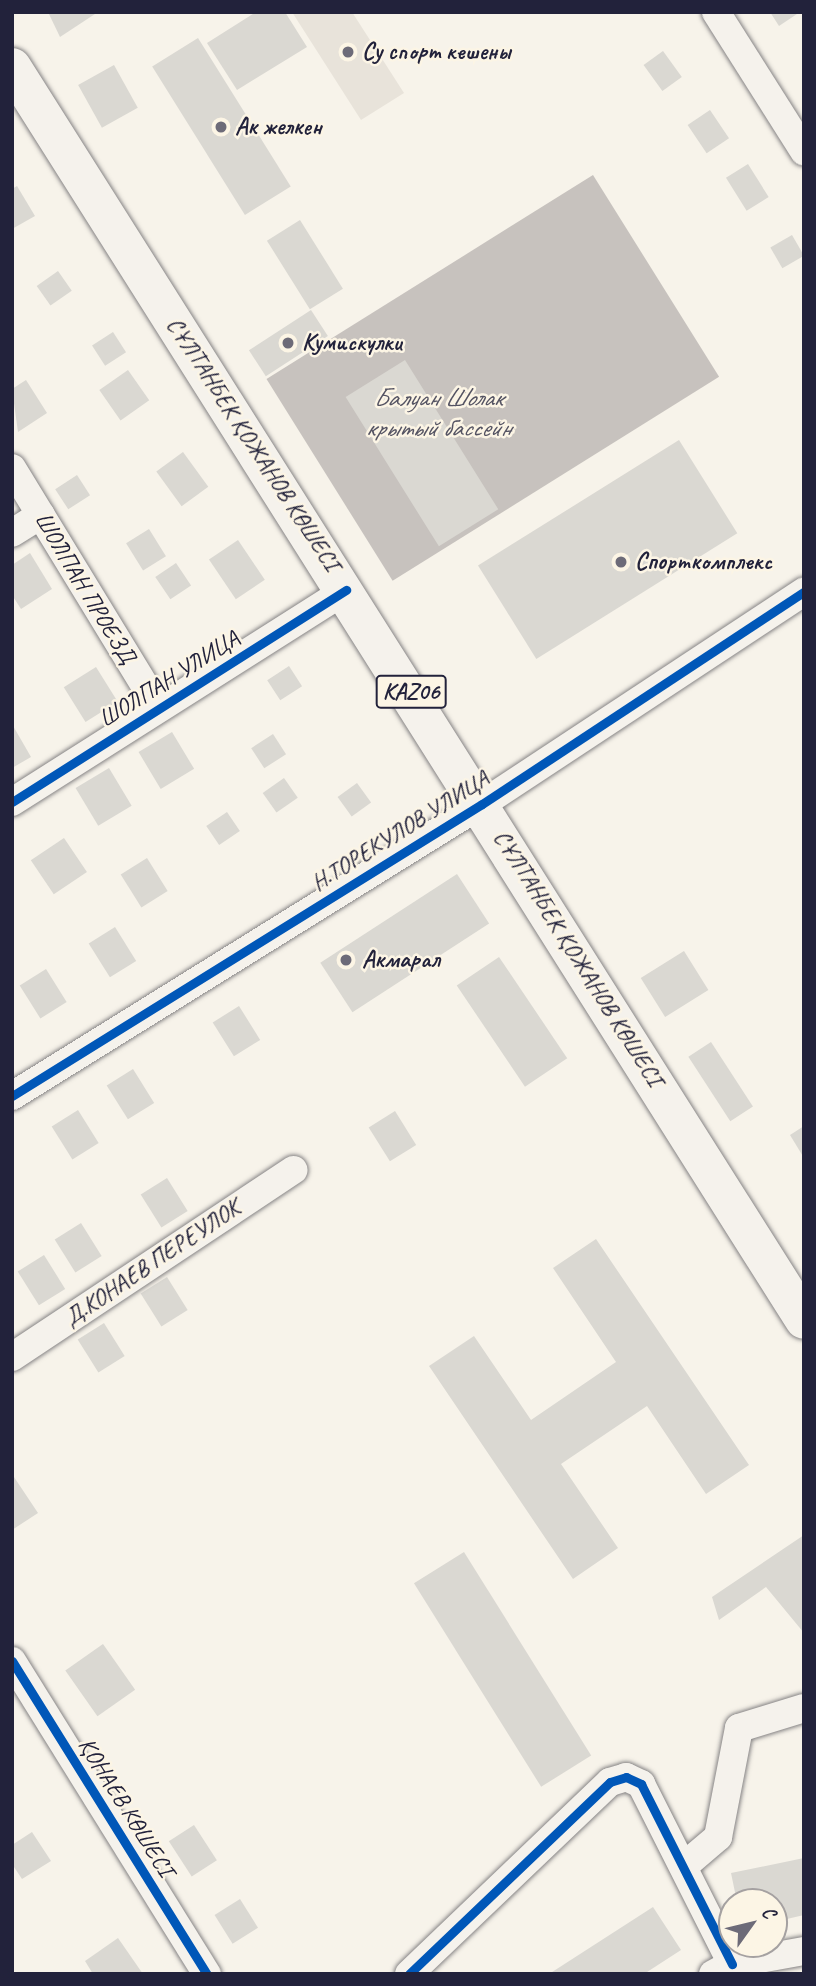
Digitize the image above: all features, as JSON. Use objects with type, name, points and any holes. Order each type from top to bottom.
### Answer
[{"type":"main road","name":"СҰЛТАНБЕК ҚОЖАНОВ КӨШЕСІ","points":[[12,67],[482,804],[804,1320]]},
{"type":"street","points":[[716,12],[804,151]]},
{"type":"street","name":"ШОЛПАН ПРОЕЗД","points":[[12,468],[158,707]]},
{"type":"street","points":[[12,533],[41,514]]},
{"type":"street","name":"ШОЛПАН УЛИЦА","points":[[12,802],[346,590]]},
{"type":"street","name":"Н.ТОРЕКУЛОВ УЛИЦА","points":[[12,1096],[482,804],[804,592]]},
{"type":"street","name":"Д.КОНАЕВ ПЕРЕУЛОК","points":[[12,1357],[293,1170]]},
{"type":"street","name":"ҚОНАЕВ КӨШЕСІ","points":[[12,1661],[208,1974]]},
{"type":"street","points":[[684,1866],[718,1837],[738,1728],[804,1709]]},
{"type":"street","points":[[409,1974],[610,1782],[626,1777],[641,1784],[684,1866],[723,1969],[804,1951]]},
{"type":"shaded area","name":"Су спорт кешены","points":[[292,12],[352,12],[404,93],[361,120]]},
{"type":"water","name":"Балуан Шолак крытый бассейн","points":[[593,175],[719,377],[393,581],[267,379]]},
{"type":"building","points":[[48,12],[98,12],[60,37]]},
{"type":"building","points":[[256,12],[285,12],[307,47],[237,90],[207,43]]},
{"type":"building","points":[[770,12],[800,12],[779,26]]},
{"type":"building","name":"Ак желкен","points":[[198,38],[291,186],[245,215],[152,67]]},
{"type":"building","points":[[663,51],[682,77],[662,91],[644,65]]},
{"type":"building","points":[[114,65],[138,108],[102,128],[78,85]]},
{"type":"building","points":[[710,110],[729,138],[707,153],[688,125]]},
{"type":"building","points":[[748,164],[769,197],[747,211],[726,178]]},
{"type":"building","points":[[17,186],[35,216],[12,229],[12,189]]},
{"type":"building","points":[[300,220],[343,289],[310,309],[267,241]]},
{"type":"building","points":[[792,235],[804,256],[782,268],[770,248]]},
{"type":"building","points":[[58,271],[72,291],[50,306],[37,286]]},
{"type":"building","name":"Кумискулки","points":[[311,310],[328,336],[266,376],[249,350]]},
{"type":"building","points":[[113,332],[126,352],[105,366],[92,346]]},
{"type":"building","points":[[405,360],[498,509],[439,546],[346,397]]},
{"type":"building","points":[[128,370],[149,400],[121,420],[99,390]]},
{"type":"building","points":[[26,380],[47,413],[18,432],[12,389]]},
{"type":"building","name":"Спорткомплекс","points":[[679,440],[737,533],[536,659],[478,566]]},
{"type":"building","points":[[183,452],[208,487],[182,506],[156,471]]},
{"type":"building","points":[[77,475],[90,495],[68,509],[55,489]]},
{"type":"building","points":[[149,529],[166,556],[143,570],[126,543]]},
{"type":"building","points":[[238,540],[265,580],[236,599],[209,560]]},
{"type":"building","points":[[30,553],[52,589],[21,609],[12,595],[12,565]]},
{"type":"building","points":[[176,563],[191,585],[170,599],[155,577]]},
{"type":"building","points":[[289,666],[302,686],[280,700],[267,680]]},
{"type":"building","points":[[96,667],[118,702],[86,722],[64,687]]},
{"type":"building","points":[[12,724],[31,757],[12,768]]},
{"type":"building","points":[[172,732],[194,769],[161,789],[139,752]]},
{"type":"building","points":[[273,734],[286,754],[264,768],[251,748]]},
{"type":"building","points":[[109,768],[132,806],[98,826],[76,788]]},
{"type":"building","points":[[284,778],[298,798],[276,813],[263,793]]},
{"type":"building","points":[[357,783],[371,802],[352,817],[338,797]]},
{"type":"building","points":[[227,812],[240,831],[219,845],[206,826]]},
{"type":"building","points":[[64,838],[87,872],[54,894],[31,860]]},
{"type":"building","points":[[147,858],[168,891],[141,908],[121,874]]},
{"type":"building","points":[[457,874],[489,923],[352,1012],[320,963]]},
{"type":"building","points":[[115,927],[136,961],[110,977],[89,943]]},
{"type":"building","points":[[684,951],[708,990],[665,1017],[641,978]]},
{"type":"building","points":[[499,957],[567,1058],[525,1087],[457,986]]},
{"type":"building","points":[[46,969],[67,1002],[40,1019],[20,985]]},
{"type":"building","points":[[239,1006],[260,1040],[234,1056],[213,1022]]},
{"type":"building","points":[[711,1042],[753,1107],[730,1121],[688,1057]]},
{"type":"building","points":[[133,1069],[154,1103],[128,1119],[107,1085]]},
{"type":"building","points":[[78,1110],[99,1143],[72,1160],[52,1126]]},
{"type":"building","points":[[395,1111],[416,1145],[390,1161],[369,1127]]},
{"type":"building","points":[[804,1126],[804,1158],[790,1135]]},
{"type":"building","points":[[167,1178],[188,1211],[161,1228],[141,1194]]},
{"type":"building","points":[[81,1223],[102,1256],[75,1273],[55,1239]]},
{"type":"building","points":[[596,1239],[749,1465],[706,1494],[647,1406],[561,1464],[618,1548],[573,1579],[429,1366],[474,1336],[531,1420],[616,1362],[553,1268]]},
{"type":"building","points":[[44,1255],[65,1289],[39,1305],[18,1271]]},
{"type":"building","points":[[167,1277],[188,1310],[161,1327],[141,1293]]},
{"type":"building","points":[[104,1323],[125,1356],[98,1373],[78,1339]]},
{"type":"building","points":[[12,1474],[38,1513],[12,1530]]},
{"type":"building","points":[[804,1535],[804,1633],[766,1587],[719,1620],[712,1597]]},
{"type":"building","points":[[464,1552],[591,1756],[541,1787],[414,1583]]},
{"type":"building","points":[[103,1644],[135,1690],[97,1716],[65,1670]]},
{"type":"building","points":[[194,1825],[217,1860],[192,1877],[169,1841]]},
{"type":"building","points":[[32,1832],[51,1861],[22,1879],[12,1864],[12,1845]]},
{"type":"building","points":[[804,1858],[804,1915],[788,1919],[788,1888],[734,1888],[731,1873]]},
{"type":"building","points":[[240,1899],[258,1928],[233,1944],[215,1915]]},
{"type":"building","points":[[653,1907],[681,1950],[644,1974],[549,1974]]},
{"type":"building","points":[[118,1938],[143,1974],[93,1974],[85,1961]]},
{"type":"cycle path","points":[[12,802],[346,590]]},
{"type":"cycle path","points":[[12,1096],[482,804],[804,592]]},
{"type":"cycle path","points":[[12,1661],[207,1974]]},
{"type":"cycle path","points":[[409,1974],[610,1782],[626,1777],[641,1784],[732,1964]]},
{"type":"place","name":"Су спорт кешены","points":[[348,52]]},
{"type":"place","name":"Ак желкен","points":[[221,127]]},
{"type":"place","name":"Кумискулки","points":[[288,343]]},
{"type":"place","name":"Спорткомплекс","points":[[621,562]]},
{"type":"place","name":"Акмарал","points":[[346,960]]}]
